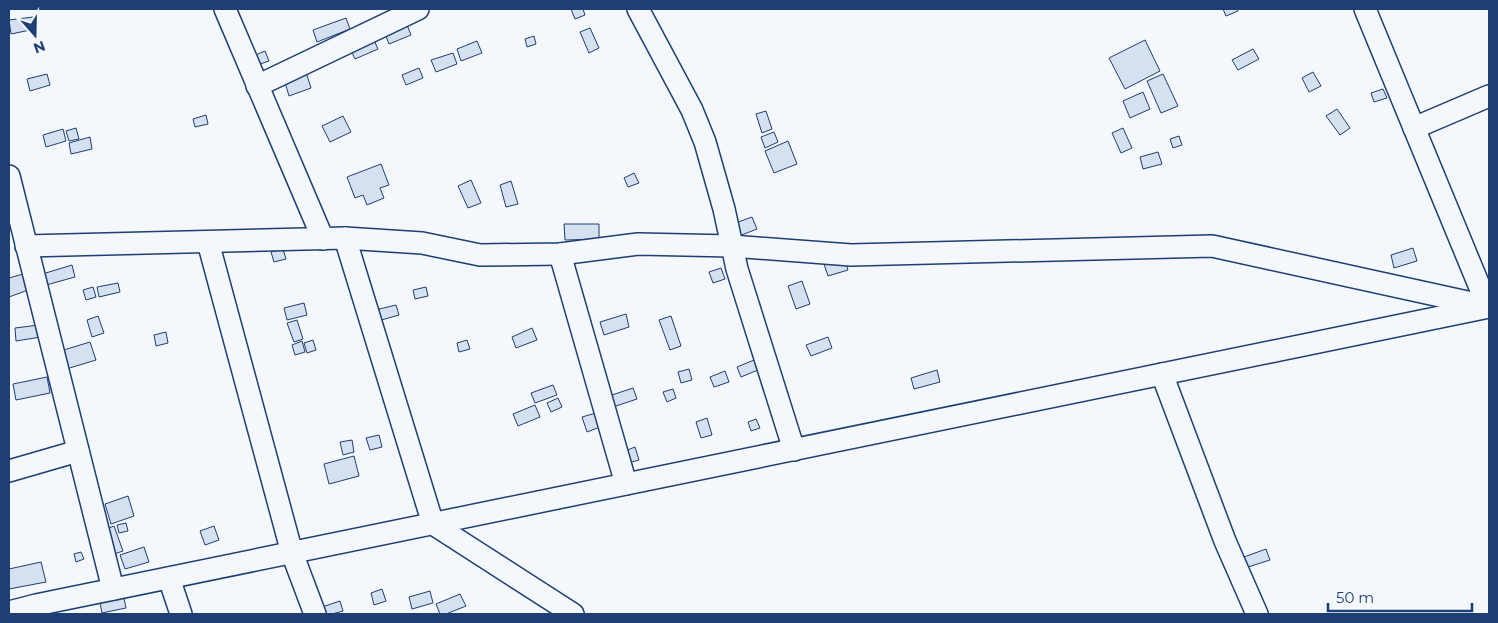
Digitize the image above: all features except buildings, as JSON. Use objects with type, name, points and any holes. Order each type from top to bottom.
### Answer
[{"type":"street","points":[[225,9],[323,239]]},
{"type":"street","points":[[257,86],[418,9]]},
{"type":"street","points":[[638,9],[692,110],[716,176],[737,269],[794,450]]},
{"type":"street","points":[[1365,9],[1489,307]]},
{"type":"street","points":[[1414,128],[1489,96]]},
{"type":"street","points":[[9,176],[19,235],[78,451],[113,590]]},
{"type":"street","points":[[19,235],[208,242],[345,238],[422,244],[480,255],[560,254],[638,244],[732,246],[851,254],[1212,246],[1489,307]]},
{"type":"street","points":[[345,238],[433,524],[573,614]]},
{"type":"street","points":[[208,242],[292,553],[315,614]]},
{"type":"street","points":[[560,254],[626,484]]},
{"type":"street","points":[[9,612],[38,610],[168,578],[1489,307]]},
{"type":"street","points":[[1162,374],[1225,541],[1258,614]]},
{"type":"street","points":[[9,471],[78,451]]},
{"type":"street","points":[[168,578],[181,614]]}]
